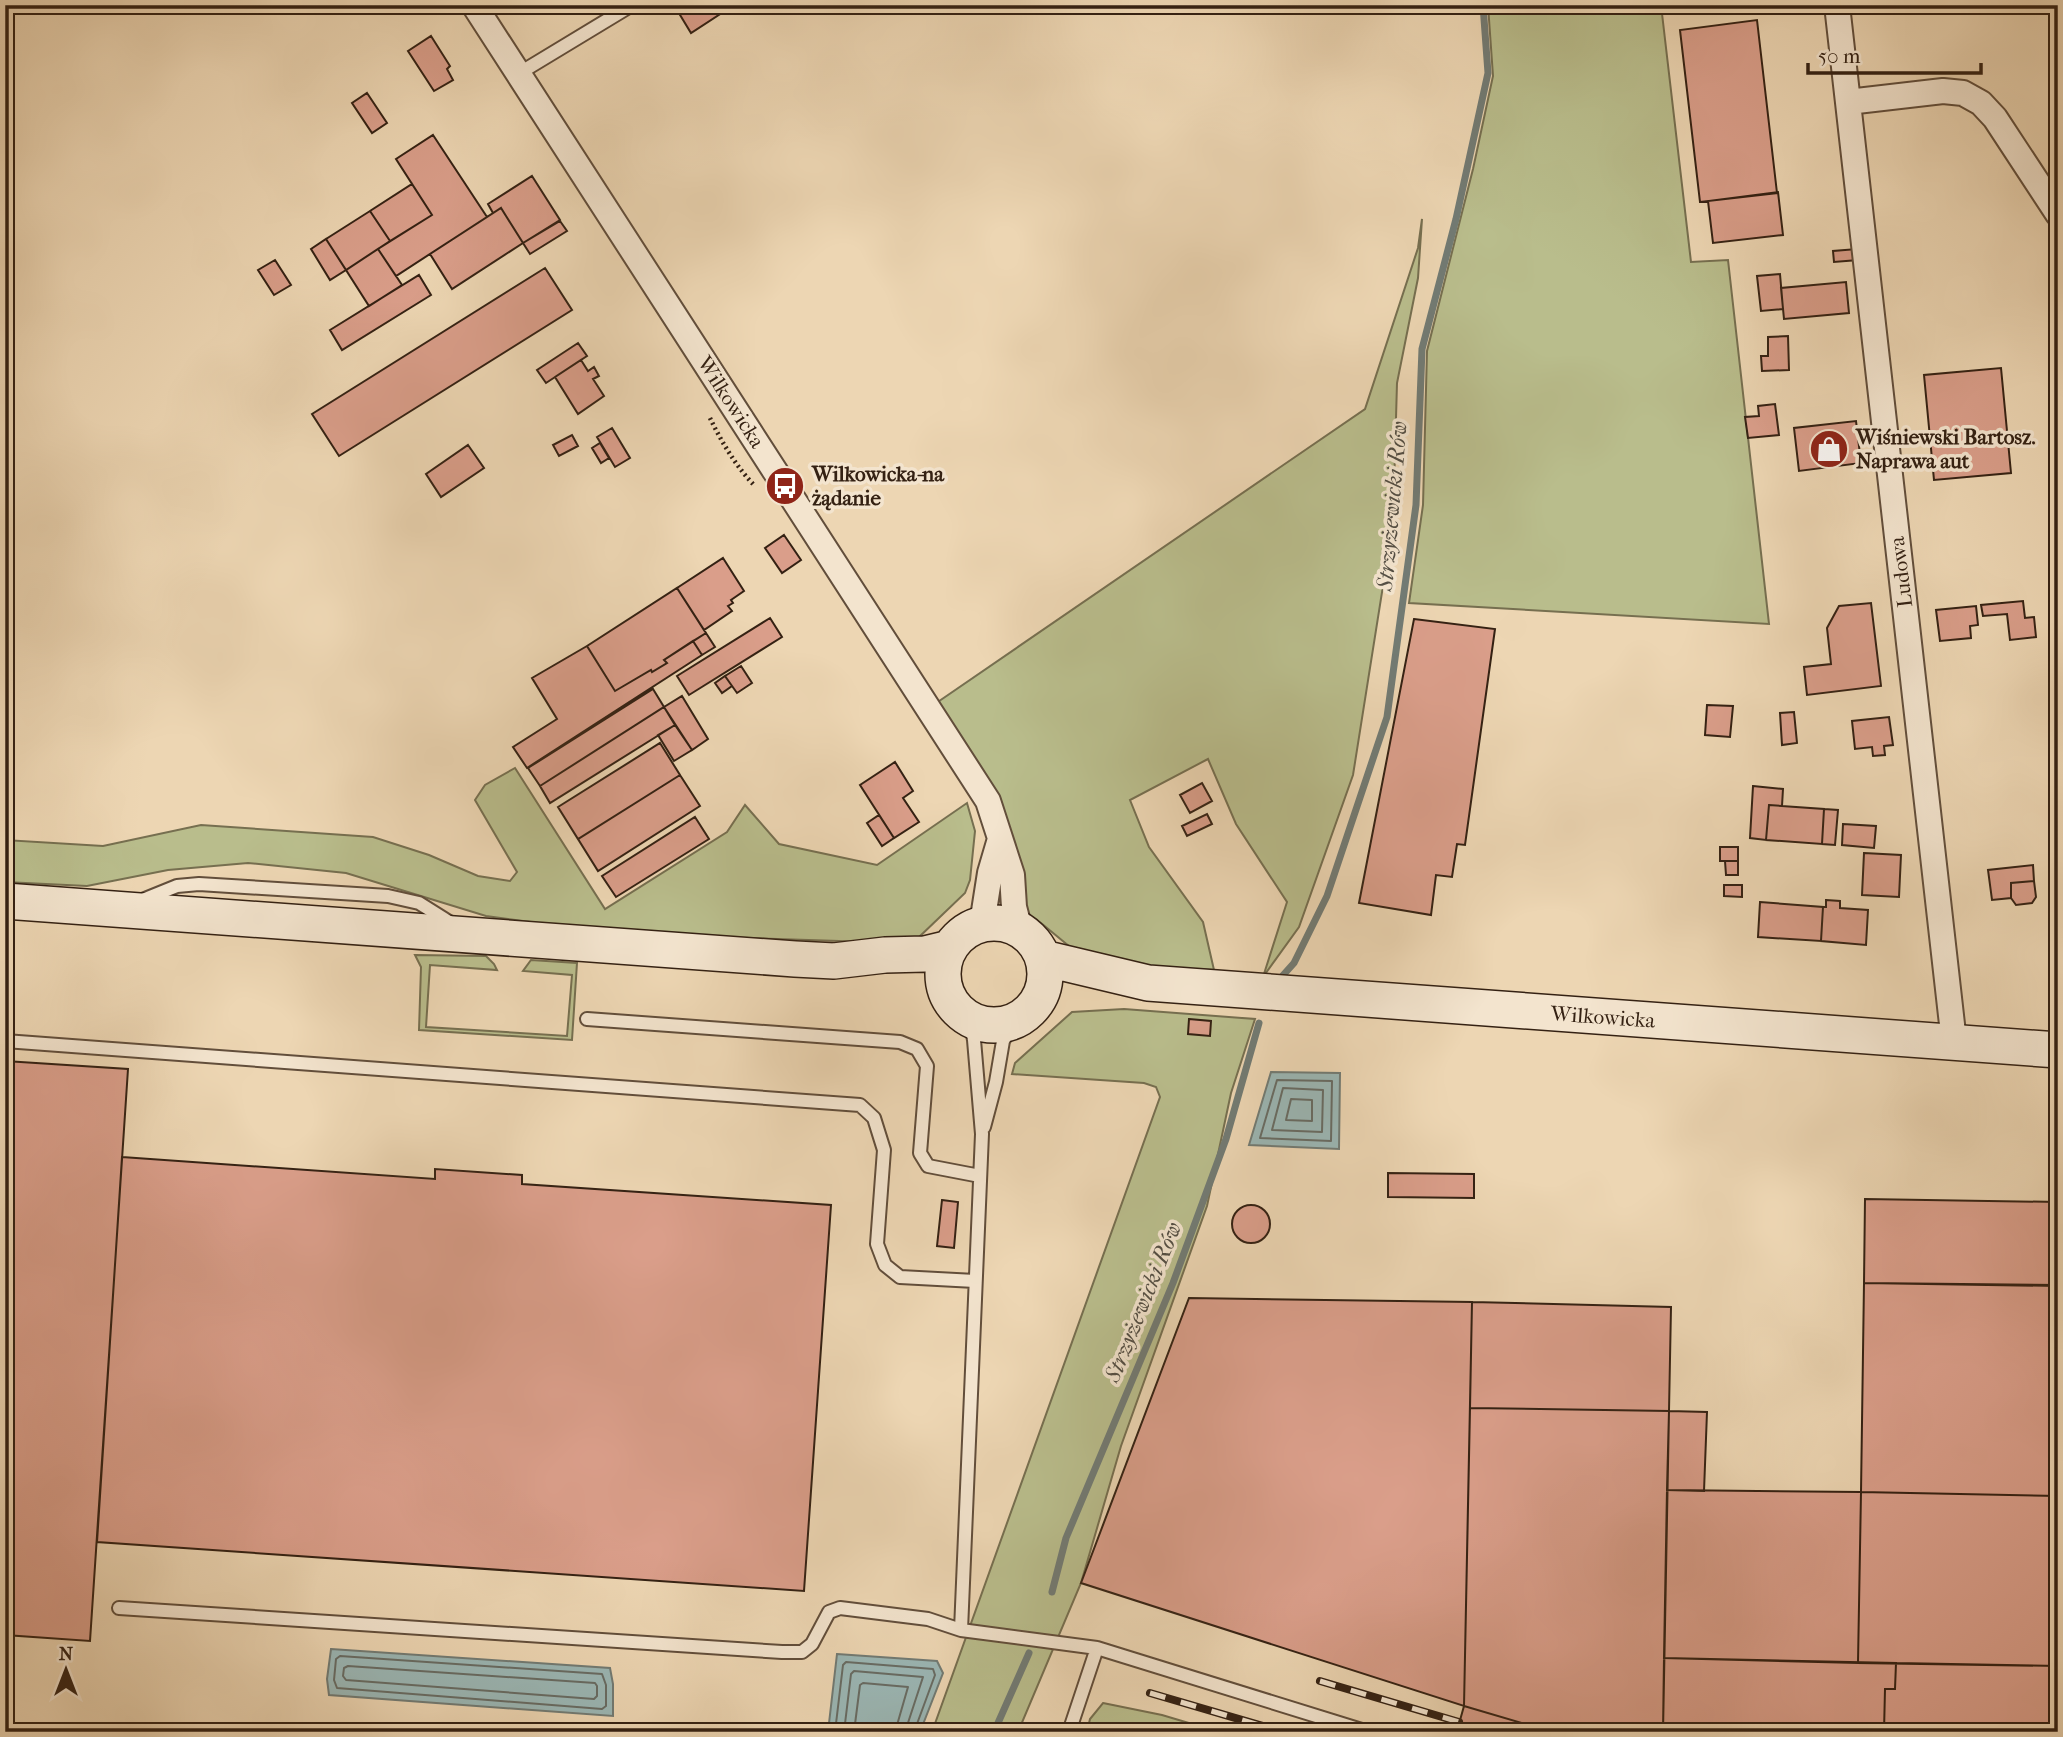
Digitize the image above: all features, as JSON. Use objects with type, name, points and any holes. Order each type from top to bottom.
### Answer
[{"type":"main road","points":[[5,901],[834,961],[925,954],[950,948]]},
{"type":"main road","points":[[995,923],[1020,929],[1034,942],[1043,958],[1046,976],[1041,996],[1035,1006],[1015,1021],[993,1026],[970,1019],[954,1007],[946,994],[943,967],[950,948],[965,932],[982,924],[995,923]]},
{"type":"main road","name":"Wilkowicka","points":[[1043,958],[1147,983],[2058,1050]]},
{"type":"main road","points":[[834,961],[885,975],[925,982],[946,994]]},
{"type":"main road","name":"Wilkowicka","points":[[1041,996],[1147,983]]},
{"type":"street","name":"Wilkowicka","points":[[474,5],[988,802],[1012,874],[1014,907],[1020,929]]},
{"type":"street","name":"Ludowa","points":[[1837,5],[1954,1042]]},
{"type":"street","points":[[1848,102],[1942,91],[1963,93],[1981,103],[1995,118],[2058,214]]},
{"type":"street","points":[[982,924],[990,873],[1000,839]]},
{"type":"lane","points":[[518,74],[632,5]]},
{"type":"lane","points":[[587,1019],[900,1042],[917,1049],[927,1066],[920,1153],[924,1160],[928,1166],[980,1176]]},
{"type":"lane","points":[[961,1630],[982,1135],[970,1019]]},
{"type":"lane","points":[[982,1135],[996,1082],[1003,1041],[1015,1021]]},
{"type":"lane","points":[[5,1041],[860,1105],[874,1118],[884,1150],[877,1244],[885,1265],[900,1277],[975,1281]]},
{"type":"lane","points":[[119,1608],[782,1652],[802,1652],[812,1644],[829,1612],[840,1608],[928,1619],[961,1630],[1097,1648],[1368,1732]]},
{"type":"lane","points":[[1069,1732],[1097,1648]]},
{"type":"green space","points":[[1488,5],[1661,5],[1691,262],[1728,260],[1769,624],[1409,603],[1423,505],[1427,351],[1473,169],[1493,76]]},
{"type":"green space","points":[[1422,219],[1418,278],[1397,383],[1393,523],[1353,775],[1299,927],[1263,977],[1287,902],[1236,824],[1208,759],[1130,800],[1149,847],[1203,922],[1214,970],[1124,966],[1075,951],[1041,923],[1014,907],[1012,874],[929,708],[1365,409],[1418,248]]},
{"type":"green space","points":[[515,768],[605,909],[727,832],[745,805],[779,844],[877,865],[967,803],[975,831],[970,880],[965,893],[918,938],[901,943],[621,934],[486,916],[346,873],[248,863],[168,870],[87,886],[5,882],[5,840],[103,846],[201,825],[373,837],[429,855],[478,876],[510,881],[517,872],[475,800],[485,785]]},
{"type":"green space","points":[[415,955],[486,956],[497,970],[430,965],[426,1027],[567,1036],[572,975],[523,971],[531,960],[577,963],[572,1040],[419,1030],[421,967]]},
{"type":"green space","points":[[1124,1009],[1255,1019],[1231,1093],[1207,1206],[1121,1446],[1081,1583],[1018,1732],[932,1732],[1160,1097],[1156,1087],[1144,1083],[1012,1074],[1015,1063],[1072,1012]]},
{"type":"green space","points":[[1103,1703],[1162,1715],[1219,1732],[1087,1732],[1090,1719]]},
{"type":"water","points":[[1271,1072],[1340,1073],[1339,1149],[1249,1145]]},
{"type":"water","points":[[331,1649],[610,1668],[613,1716],[329,1695],[327,1679]]},
{"type":"water","points":[[837,1654],[937,1661],[943,1673],[920,1732],[828,1732]]},
{"type":"building","points":[[674,5],[734,5],[691,33]]},
{"type":"building","points":[[1757,20],[1777,193],[1700,202],[1680,30]]},
{"type":"building","points":[[431,36],[450,66],[447,69],[453,80],[434,91],[408,51]]},
{"type":"building","points":[[367,93],[387,123],[372,133],[352,103]]},
{"type":"building","points":[[433,135],[487,217],[396,276],[378,249],[432,215],[396,159]]},
{"type":"building","points":[[532,176],[560,220],[523,243],[501,208],[493,213],[488,204]]},
{"type":"building","points":[[412,184],[432,215],[390,241],[370,211]]},
{"type":"building","points":[[1778,192],[1783,235],[1713,243],[1708,201]]},
{"type":"building","points":[[501,208],[523,243],[452,289],[430,254]]},
{"type":"building","points":[[370,211],[390,241],[346,270],[326,239]]},
{"type":"building","points":[[560,221],[567,231],[530,254],[523,243]]},
{"type":"building","points":[[326,239],[346,270],[330,280],[311,249]]},
{"type":"building","points":[[378,249],[402,285],[369,306],[346,270]]},
{"type":"building","points":[[1857,249],[1858,260],[1834,262],[1833,251]]},
{"type":"building","points":[[275,260],[291,285],[274,295],[258,270]]},
{"type":"building","points":[[545,268],[572,310],[339,456],[312,414]]},
{"type":"building","points":[[1780,274],[1783,309],[1761,311],[1757,276]]},
{"type":"building","points":[[419,275],[431,295],[342,350],[330,330]]},
{"type":"building","points":[[1846,282],[1849,313],[1784,319],[1781,288]]},
{"type":"building","points":[[1788,336],[1789,370],[1762,371],[1761,356],[1768,356],[1768,337]]},
{"type":"building","points":[[578,343],[587,356],[546,383],[537,370]]},
{"type":"building","points":[[581,360],[588,371],[594,367],[599,376],[593,379],[604,396],[578,414],[555,377]]},
{"type":"building","points":[[2001,368],[2011,473],[1934,480],[1924,375]]},
{"type":"building","points":[[1775,404],[1779,435],[1748,438],[1745,417],[1759,416],[1758,406]]},
{"type":"building","points":[[1856,421],[1861,463],[1799,471],[1794,428]]},
{"type":"building","points":[[612,428],[630,458],[615,467],[597,437]]},
{"type":"building","points":[[572,435],[578,446],[559,456],[553,445]]},
{"type":"building","points":[[600,443],[609,458],[601,463],[592,448]]},
{"type":"building","points":[[468,445],[484,468],[441,497],[426,474]]},
{"type":"building","points":[[784,535],[801,560],[782,573],[765,548]]},
{"type":"building","points":[[723,558],[744,591],[731,600],[733,603],[728,606],[732,611],[704,630],[677,588]]},
{"type":"building","points":[[677,588],[706,633],[664,660],[667,663],[615,691],[587,646]]},
{"type":"building","points":[[2023,601],[2025,618],[2034,617],[2036,637],[2010,640],[2007,614],[1983,616],[1981,605]]},
{"type":"building","points":[[1871,603],[1881,686],[1807,695],[1804,667],[1831,664],[1827,628],[1839,606]]},
{"type":"building","points":[[1976,606],[1978,625],[1970,626],[1971,638],[1940,641],[1936,610]]},
{"type":"building","points":[[770,618],[782,637],[689,695],[677,676]]},
{"type":"building","points":[[1414,619],[1495,629],[1465,845],[1457,844],[1452,877],[1436,875],[1431,915],[1359,903]]},
{"type":"building","points":[[706,633],[715,647],[702,655],[693,641]]},
{"type":"building","points":[[693,641],[702,655],[527,768],[513,747],[557,719],[532,678],[587,646],[615,691],[667,663],[664,660]]},
{"type":"building","points":[[741,666],[752,683],[737,693],[725,676]]},
{"type":"building","points":[[725,676],[732,686],[722,693],[715,683]]},
{"type":"building","points":[[653,689],[664,707],[540,786],[528,768]]},
{"type":"building","points":[[682,696],[708,739],[692,750],[664,707]]},
{"type":"building","points":[[1707,705],[1733,706],[1730,737],[1705,735]]},
{"type":"building","points":[[664,707],[675,725],[550,803],[540,786]]},
{"type":"building","points":[[1794,712],[1797,743],[1782,745],[1780,713]]},
{"type":"building","points":[[1889,717],[1893,745],[1884,746],[1885,755],[1873,756],[1872,747],[1855,749],[1852,721]]},
{"type":"building","points":[[675,725],[692,750],[674,761],[658,735]]},
{"type":"building","points":[[660,743],[680,775],[578,839],[558,807]]},
{"type":"building","points":[[895,762],[913,791],[903,798],[919,822],[894,838],[860,785]]},
{"type":"building","points":[[680,775],[700,806],[598,871],[578,839]]},
{"type":"building","points":[[1202,783],[1212,801],[1190,813],[1180,795]]},
{"type":"building","points":[[1753,786],[1783,789],[1782,806],[1769,805],[1766,840],[1750,838]]},
{"type":"building","points":[[1769,805],[1824,809],[1822,844],[1766,840]]},
{"type":"building","points":[[1824,809],[1838,810],[1835,845],[1822,844]]},
{"type":"building","points":[[1207,814],[1212,824],[1187,836],[1182,826]]},
{"type":"building","points":[[879,815],[894,838],[882,846],[867,823]]},
{"type":"building","points":[[695,817],[709,839],[616,897],[602,876]]},
{"type":"building","points":[[1843,824],[1876,826],[1874,848],[1842,845]]},
{"type":"building","points":[[1720,847],[1738,847],[1738,861],[1720,861]]},
{"type":"building","points":[[1864,853],[1901,855],[1899,897],[1862,895]]},
{"type":"building","points":[[1725,861],[1738,861],[1738,875],[1726,875]]},
{"type":"building","points":[[2033,865],[2034,881],[2011,883],[2011,898],[1992,900],[1988,870]]},
{"type":"building","points":[[2034,881],[2036,897],[2032,903],[2016,905],[2011,898],[2011,883]]},
{"type":"building","points":[[1724,885],[1742,885],[1742,897],[1724,896]]},
{"type":"building","points":[[1826,900],[1840,901],[1840,908],[1868,910],[1866,945],[1821,941],[1823,907],[1826,907]]},
{"type":"building","points":[[1760,902],[1823,907],[1821,941],[1758,937]]},
{"type":"building","points":[[1189,1019],[1211,1021],[1210,1036],[1188,1034]]},
{"type":"building","points":[[5,1061],[128,1069],[90,1641],[5,1635]]},
{"type":"building","points":[[122,1157],[435,1179],[435,1169],[522,1175],[522,1184],[831,1205],[804,1591],[97,1542]]},
{"type":"building","points":[[1388,1173],[1474,1174],[1474,1198],[1388,1197]]},
{"type":"building","points":[[1865,1199],[2058,1202],[2058,1285],[1864,1283]]},
{"type":"building","points":[[942,1200],[958,1202],[954,1248],[937,1246]]},
{"type":"building","points":[[1251,1205],[1265,1210],[1270,1224],[1265,1238],[1251,1243],[1237,1238],[1232,1224],[1237,1210]]},
{"type":"building","points":[[1864,1283],[2058,1286],[2058,1496],[1861,1492]]},
{"type":"building","points":[[1189,1298],[1472,1302],[1464,1706],[1081,1583]]},
{"type":"building","points":[[1472,1302],[1671,1307],[1669,1411],[1470,1408]]},
{"type":"building","points":[[1470,1408],[1669,1411],[1663,1732],[1552,1732],[1464,1706]]},
{"type":"building","points":[[1669,1411],[1707,1412],[1704,1491],[1667,1490]]},
{"type":"building","points":[[1667,1490],[1861,1492],[1858,1663],[1664,1658]]},
{"type":"building","points":[[1861,1492],[2058,1496],[2058,1666],[1858,1663]]},
{"type":"building","points":[[1664,1658],[1896,1663],[1895,1689],[1885,1689],[1884,1732],[1663,1732]]},
{"type":"building","points":[[1896,1663],[2058,1666],[2058,1732],[1884,1732],[1885,1689],[1895,1689]]},
{"type":"building","points":[[1464,1706],[1552,1732],[1457,1731]]},
{"type":"waterway","name":"Strzyżewicki Rów","points":[[1277,982],[1294,963],[1327,896],[1387,717],[1416,505],[1422,349],[1456,219],[1488,73],[1483,5]]},
{"type":"waterway","name":"Strzyżewicki Rów","points":[[1052,1592],[1066,1538],[1173,1283],[1226,1139],[1259,1023]]},
{"type":"waterway","name":"Strzyżewicki Rów","points":[[994,1732],[1029,1653]]},
{"type":"railway","points":[[1320,1681],[1459,1722]]},
{"type":"railway","points":[[1150,1693],[1283,1732]]},
{"type":"place","name":"Wiśniewski Bartosz. Naprawa aut","points":[[1829,449]]},
{"type":"place","name":"Wilkowicka-na żądanie","points":[[785,486]]}]
